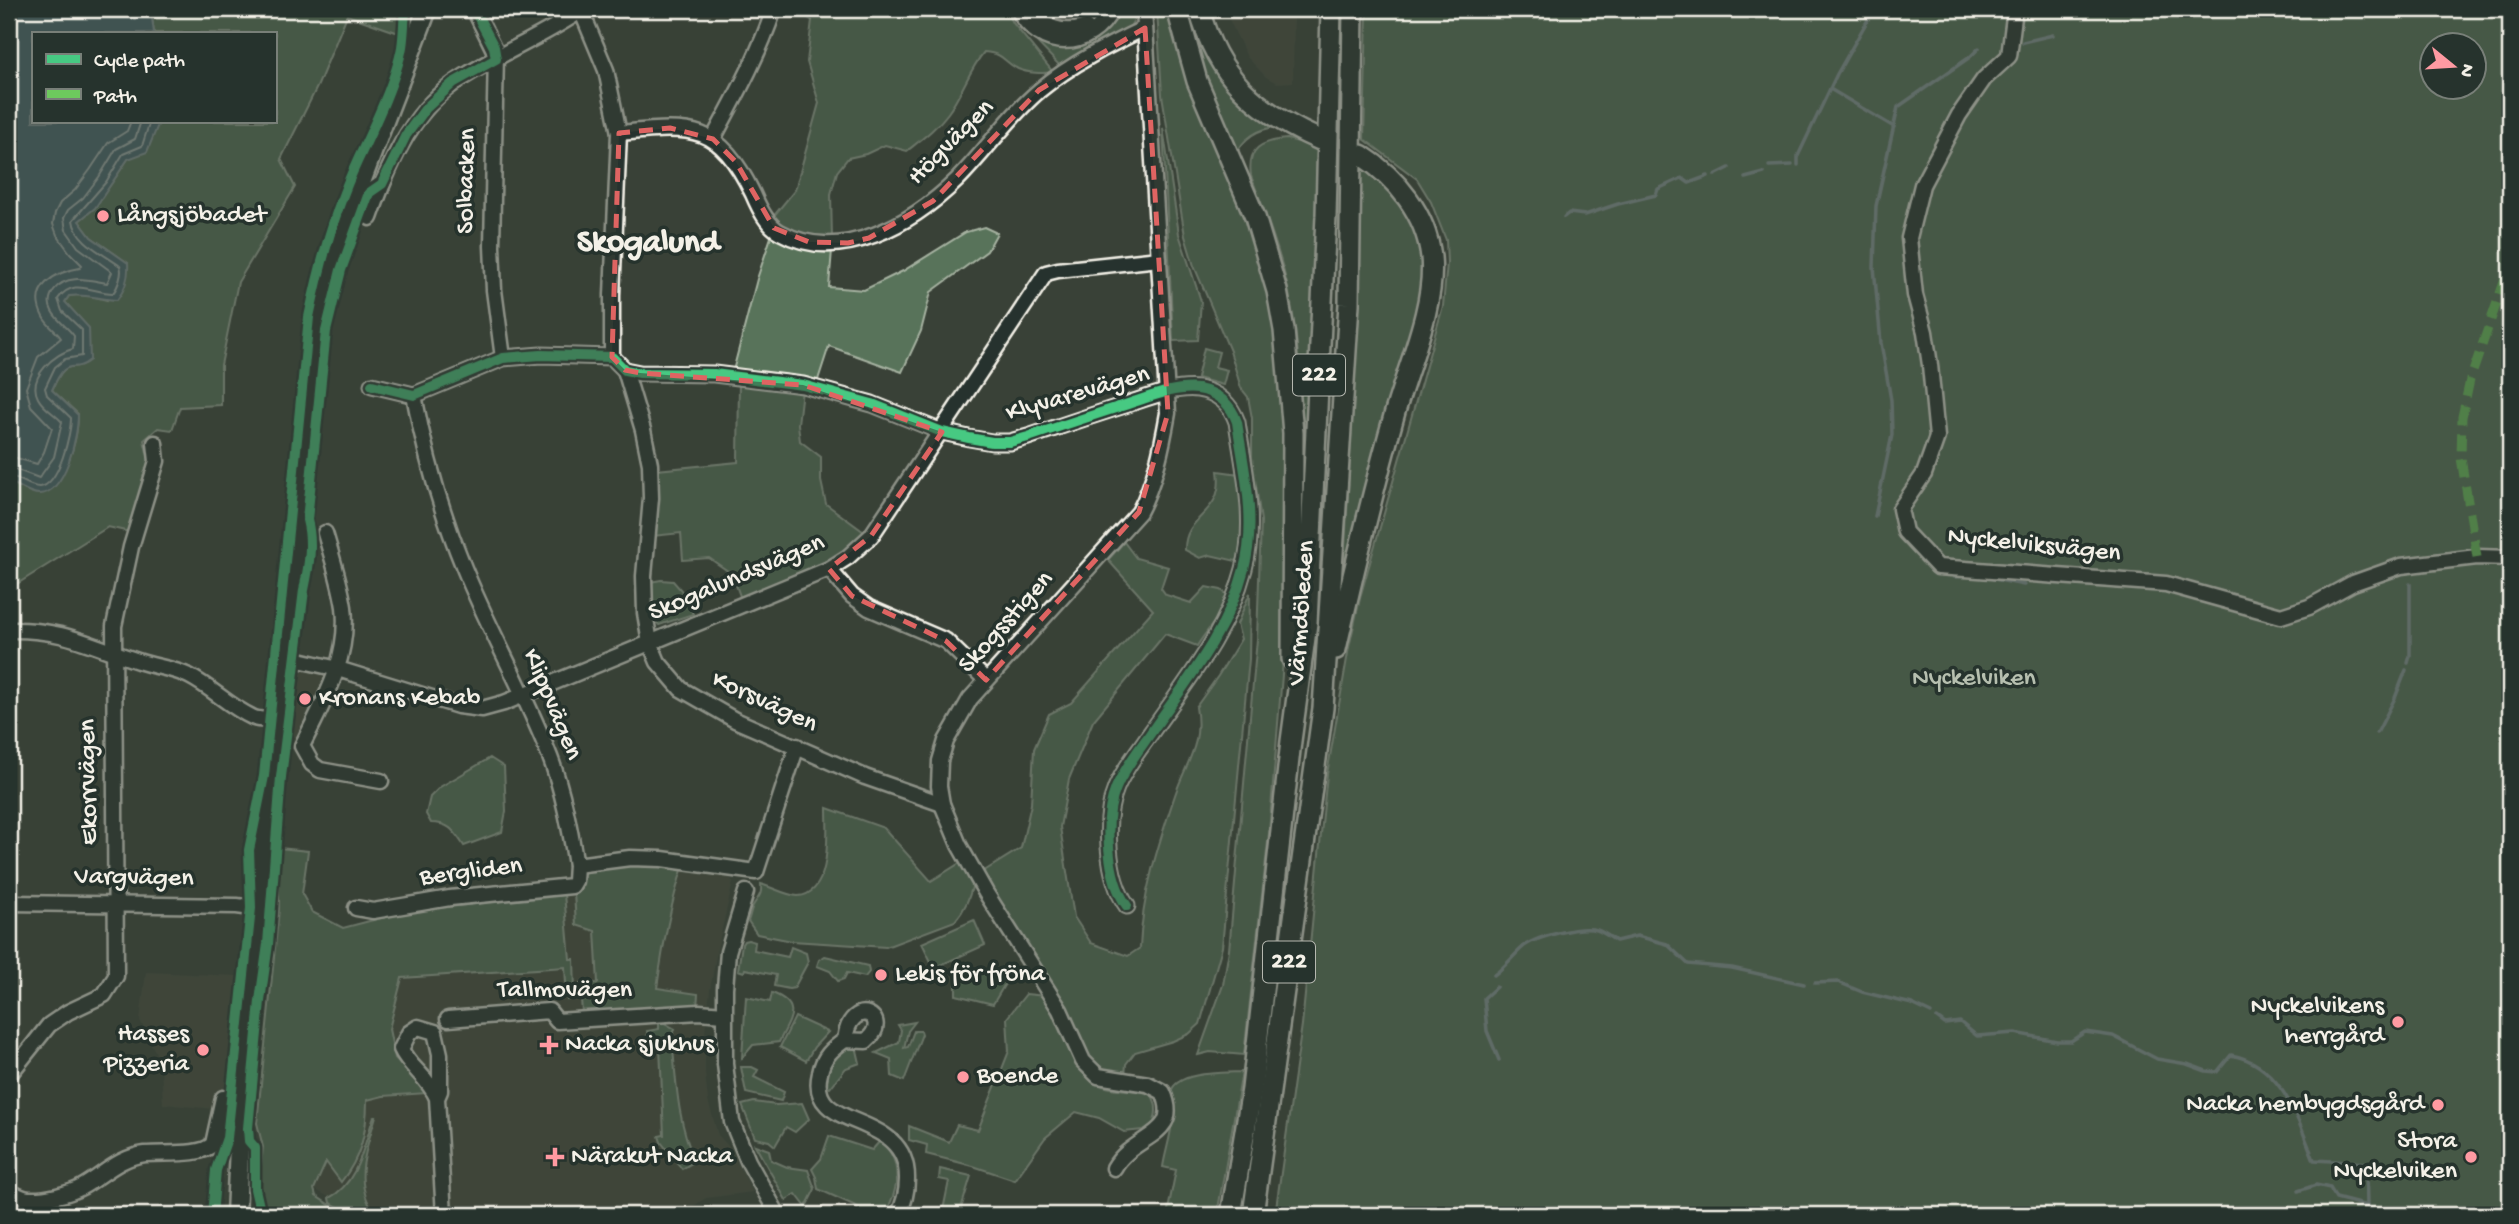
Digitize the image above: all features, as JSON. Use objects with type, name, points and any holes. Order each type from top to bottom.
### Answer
[{"type":"highway","points":[[1177,9],[1205,103],[1255,217],[1278,291],[1293,433],[1291,741]]},
{"type":"highway","points":[[1199,9],[1211,45],[1221,64],[1241,89],[1272,115],[1320,140]]},
{"type":"highway","name":"Värmdöleden","points":[[1231,1215],[1252,1089],[1307,623],[1326,216],[1331,9]]},
{"type":"highway","name":"Värmdöleden","points":[[1253,1215],[1323,708],[1349,304],[1353,9]]},
{"type":"highway","points":[[1323,708],[1358,553],[1422,322],[1431,276],[1427,239],[1412,205],[1390,177],[1361,155]]},
{"type":"main road","points":[[228,1215],[286,657],[316,334],[341,240],[427,9]]},
{"type":"main road","points":[[236,1215],[238,1136]]},
{"type":"street","name":"Solbacken","points":[[474,9],[494,47],[496,59],[492,246],[494,290],[503,358]]},
{"type":"street","points":[[713,139],[765,37],[774,9]]},
{"type":"street","points":[[1018,9],[1034,30],[1052,39],[1065,41],[1089,35],[1102,24],[1112,9]]},
{"type":"street","points":[[1030,9],[1043,23],[1073,31],[1093,22],[1104,9]]},
{"type":"street","name":"Skogsstigen","points":[[1114,1168],[1126,1152],[1163,1128],[1168,1119],[1168,1109],[1163,1092],[1158,1087],[1098,1076],[1083,1061],[1060,1010],[959,845],[942,804],[939,786],[940,761],[955,721],[986,680],[1139,512],[1152,481],[1164,436],[1168,413],[1144,9]]},
{"type":"street","name":"Nyckelviksvägen","points":[[2015,9],[2009,56],[1984,79],[1959,114],[1922,185],[1909,238],[1915,295],[1930,365],[1937,437],[1924,474],[1899,509],[1905,532],[1938,567],[2166,584],[2281,616],[2309,607],[2353,583],[2401,566],[2477,557],[2510,558]]},
{"type":"street","points":[[370,218],[382,184],[406,135],[420,114],[453,83],[582,10],[606,70],[619,133],[612,357]]},
{"type":"street","name":"Högvägen","points":[[619,133],[670,128],[713,139],[736,162],[768,222],[781,233],[802,240],[833,244],[869,238],[914,214],[947,190],[1029,100],[1065,71],[1146,28]]},
{"type":"street","name":"Skogalundsvägen","points":[[286,657],[338,669],[435,699],[481,709],[524,695],[829,569],[848,557],[871,536],[1046,273],[1159,259]]},
{"type":"street","points":[[372,385],[414,395],[503,358],[541,355],[612,357],[625,370]]},
{"type":"street","name":"Klyvarevägen","points":[[625,370],[640,373],[714,374],[803,385],[896,412],[942,432],[992,442],[1010,442],[1167,393],[1205,390],[1220,398],[1233,412],[1237,422],[1250,507],[1245,568],[1224,622],[1140,748],[1115,791],[1108,827],[1111,859],[1119,895],[1127,906]]},
{"type":"street","name":"Korsvägen","points":[[625,370],[651,466],[651,503],[644,576],[645,613],[650,643],[658,662],[681,689],[735,720],[865,777],[942,804]]},
{"type":"street","name":"Klippvägen","points":[[414,395],[433,482],[447,525],[468,579],[524,695],[554,770],[576,865]]},
{"type":"street","name":"Ekorrvägen","points":[[9,1075],[49,1025],[68,1012],[104,995],[116,976],[114,626],[118,599],[157,461],[155,443]]},
{"type":"street","points":[[325,533],[344,608],[344,637],[338,669],[302,747],[312,764],[320,771],[381,781]]},
{"type":"street","points":[[829,569],[852,596],[869,608],[946,640],[986,680]]},
{"type":"street","points":[[9,630],[54,632],[150,665],[174,670],[191,677],[254,719],[278,719]]},
{"type":"street","points":[[576,865],[630,858],[662,859],[756,872],[797,746]]},
{"type":"street","name":"Bergliden","points":[[356,908],[373,911],[450,898],[572,886],[576,865]]},
{"type":"street","points":[[746,892],[728,952],[724,1063],[732,1122],[748,1161],[778,1215]]},
{"type":"street","name":"Vargvägen","points":[[9,903],[117,903],[259,909]]},
{"type":"street","name":"Tallmovägen","points":[[448,1019],[550,1011],[557,1021],[699,1012],[724,1014]]},
{"type":"street","points":[[437,1098],[423,1074],[401,1049],[409,1033],[418,1027],[437,1034],[440,1054],[440,1090],[437,1098],[444,1215]]},
{"type":"street","points":[[845,1040],[827,1055],[820,1071],[819,1093],[829,1109],[874,1128],[896,1144],[907,1164],[905,1197],[898,1215]]},
{"type":"street","points":[[9,1192],[28,1199],[71,1192],[124,1160],[139,1155],[199,1152],[208,1149],[214,1144],[223,1098],[241,1100]]},
{"type":"street","points":[[28,1199],[28,1215]]},
{"type":"highlighted area","points":[[1145,28],[1168,413],[1139,512],[986,680],[946,641],[852,596],[829,569],[871,536],[942,432],[803,385],[625,370],[612,357],[619,133],[670,128],[713,139],[736,162],[774,228],[809,242],[848,243],[869,238],[933,201],[1039,90]]},
{"type":"shaded area","points":[[1224,9],[1294,9],[1293,82],[1277,83],[1266,77],[1247,57]]},
{"type":"shaded area","points":[[307,669],[342,677],[307,743],[290,740],[299,674]]},
{"type":"shaded area","name":"Nacka sjukhus","points":[[654,862],[727,874],[733,882],[710,990],[705,1033],[705,1073],[708,1101],[718,1135],[730,1148],[753,1192],[706,1198],[692,1207],[624,1215],[355,1215],[330,1203],[329,1197],[314,1189],[326,1161],[366,1100],[427,1092],[395,1058],[389,1029],[402,978],[404,912],[478,900]]},
{"type":"shaded area","points":[[146,972],[237,976],[225,1110],[163,1104],[161,1064],[140,1020]]},
{"type":"green space","points":[[156,9],[400,9],[399,33],[347,15],[318,85],[281,159],[295,187],[238,282],[221,365],[221,405],[180,407],[172,430],[158,428],[144,440],[150,464],[130,532],[108,527],[9,589],[9,482],[57,483],[77,433],[78,414],[52,390],[66,368],[89,360],[82,321],[65,302],[69,296],[83,294],[107,300],[128,263],[91,237],[79,221],[100,200],[131,155],[158,125],[156,122],[276,122],[276,32],[154,32],[152,18]]},
{"type":"green space","points":[[791,9],[1006,9],[1013,23],[1053,72],[1035,73],[1022,70],[1000,56],[984,52],[948,113],[907,151],[885,145],[866,154],[848,158],[837,172],[831,194],[832,238],[800,233],[785,228],[772,218],[795,190],[819,103],[807,62],[812,20]]},
{"type":"green space","points":[[1121,9],[1137,9],[1130,27],[1061,67],[1031,36],[1058,46],[1083,45],[1104,32]]},
{"type":"green space","points":[[1157,9],[1167,9],[1189,88],[1248,221],[1270,292],[1285,414],[1285,616],[1282,675],[1269,833],[1244,1055],[1210,1052],[1198,1055],[1223,985],[1229,950],[1257,639],[1261,521],[1252,458],[1252,418],[1248,397],[1241,388],[1230,351],[1194,266],[1185,236],[1162,95]]},
{"type":"green space","points":[[1184,9],[1190,9],[1201,42],[1278,127],[1264,129],[1252,135],[1242,144],[1235,157],[1216,114]]},
{"type":"green space","name":"Nyckelviken","points":[[1367,9],[2510,9],[2510,1215],[1275,1215],[1302,1025],[1327,774],[1349,647],[1361,594],[1443,306],[1446,240],[1431,202],[1417,179],[1364,139]]},
{"type":"green space","points":[[1163,128],[1179,234],[1201,301],[1198,340],[1173,341]]},
{"type":"green space","points":[[1287,139],[1319,147],[1308,462],[1300,542],[1301,418],[1298,355],[1282,264],[1251,176],[1250,166],[1254,153],[1263,144]]},
{"type":"green space","points":[[1361,164],[1402,205],[1416,234],[1422,270],[1421,292],[1343,584],[1354,385]]},
{"type":"green space","points":[[984,227],[997,233],[987,251],[931,292],[921,331],[902,372],[829,346],[817,383],[733,371],[757,279],[772,234],[832,250],[829,287],[864,290],[903,271],[966,232]]},
{"type":"green space","points":[[1204,348],[1219,352],[1215,367],[1227,370],[1223,385],[1197,378]]},
{"type":"green space","points":[[739,381],[802,390],[798,424],[800,441],[821,457],[821,481],[826,504],[864,532],[843,556],[741,599],[732,574],[709,558],[683,560],[681,533],[653,536],[657,470],[738,462]]},
{"type":"green space","points":[[1218,471],[1239,474],[1244,508],[1241,557],[1236,561],[1210,555],[1200,558],[1185,550],[1186,538],[1191,528],[1216,497],[1219,486]]},
{"type":"green space","points":[[1124,542],[1136,558],[1168,567],[1161,588],[1166,595],[1191,603],[1206,587],[1221,590],[1229,596],[1197,646],[1165,634],[1093,721],[1069,779],[1060,827],[1074,917],[1091,943],[1128,956],[1140,948],[1147,889],[1157,851],[1195,743],[1198,720],[1196,707],[1241,639],[1237,624],[1250,593],[1249,659],[1222,947],[1200,1024],[1189,1034],[1173,1041],[1135,1052],[1126,1064],[1125,1075],[1100,1066],[1080,1048],[981,873],[1021,848],[1031,804],[1034,749],[1049,714],[1071,703],[1153,610],[1108,560]]},
{"type":"green space","points":[[673,581],[681,590],[693,614],[659,625],[653,618],[650,582]]},
{"type":"green space","points":[[490,758],[504,767],[506,811],[502,832],[464,846],[451,829],[443,824],[431,823],[426,814],[430,797],[440,787]]},
{"type":"green space","points":[[827,808],[884,828],[931,881],[960,863],[973,884],[966,904],[955,921],[886,947],[792,941],[757,934],[748,921],[761,893],[761,884],[798,896],[809,893],[817,885],[826,860]]},
{"type":"green space","points":[[279,848],[308,851],[302,894],[312,912],[343,928],[404,912],[564,894],[570,959],[574,959],[575,992],[571,999],[567,1000],[565,967],[402,978],[389,1029],[395,1058],[428,1093],[383,1096],[367,1100],[364,1133],[354,1163],[341,1182],[326,1162],[314,1189],[316,1196],[345,1215],[265,1215],[259,1186],[263,1147],[257,1123],[279,909]]},
{"type":"green space","points":[[601,864],[684,864],[668,926],[657,988],[698,994],[697,1007],[582,1013],[580,984],[598,983],[595,931],[576,925],[574,892],[584,869]]},
{"type":"green space","points":[[974,920],[985,945],[934,968],[922,943]]},
{"type":"green space","points":[[748,940],[755,942],[754,950],[788,957],[791,947],[806,953],[808,962],[794,988],[774,986],[776,975],[738,970],[742,944]]},
{"type":"green space","points":[[825,956],[868,966],[869,972],[865,977],[847,973],[844,979],[838,981],[830,971],[817,966],[819,960]]},
{"type":"green space","points":[[976,968],[1006,982],[993,1004],[956,995],[956,974]]},
{"type":"green space","points":[[772,993],[788,1002],[791,1008],[790,1020],[779,1042],[753,1045],[742,1058],[746,997],[770,1002]]},
{"type":"green space","points":[[1026,994],[1045,996],[1067,1047],[1092,1080],[1109,1088],[1151,1094],[1156,1107],[1152,1129],[1124,1132],[1099,1118],[1076,1112],[1045,1138],[1015,1180],[926,1154],[927,1145],[909,1140],[909,1126],[949,1142],[957,1125],[978,1130],[1009,1051],[1007,1018]]},
{"type":"green space","points":[[795,1017],[828,1032],[806,1061],[780,1047]]},
{"type":"green space","points":[[659,1020],[675,1029],[672,1037],[678,1100],[684,1131],[695,1161],[682,1169],[659,1136],[664,1135],[660,1048],[649,1044],[647,1031],[659,1029]]},
{"type":"green space","points":[[915,1022],[908,1031],[904,1048],[908,1047],[914,1031],[921,1031],[922,1034],[904,1081],[892,1076],[891,1059],[876,1053],[899,1042],[901,1030],[898,1025]]},
{"type":"green space","points":[[856,1046],[860,1063],[846,1068],[830,1088],[826,1086],[827,1072],[833,1060],[842,1051]]},
{"type":"green space","points":[[741,1067],[758,1070],[754,1077],[784,1092],[781,1101],[746,1093]]},
{"type":"green space","points":[[1242,1072],[1217,1215],[1167,1215],[1176,1170],[1163,1167],[1172,1125],[1171,1092],[1175,1085],[1191,1077]]},
{"type":"green space","points":[[754,1102],[776,1105],[802,1103],[809,1119],[795,1132],[786,1127],[775,1146],[769,1141],[755,1138],[742,1105]]},
{"type":"green space","points":[[374,1116],[363,1166],[364,1190],[375,1214],[389,1215],[355,1215],[330,1203],[329,1198],[339,1192],[353,1173]]},
{"type":"green space","points":[[829,1136],[872,1150],[880,1141],[888,1149],[897,1176],[893,1196],[884,1215],[856,1215],[858,1207],[818,1189],[812,1169],[821,1159]]},
{"type":"green space","points":[[755,1145],[769,1150],[771,1160],[787,1167],[808,1170],[815,1189],[806,1207],[796,1194],[786,1200]]},
{"type":"green space","points":[[940,1169],[971,1176],[959,1215],[942,1215],[949,1181],[939,1179]]},
{"type":"water","points":[[9,9],[156,9],[152,18],[154,32],[32,32],[32,122],[156,122],[158,125],[147,152],[128,159],[95,208],[79,221],[91,237],[128,263],[128,273],[117,300],[75,295],[69,296],[65,302],[89,328],[90,360],[66,368],[52,390],[78,415],[69,462],[56,484],[39,494],[9,482]]},
{"type":"waterway","points":[[1798,165],[1798,156],[1837,74],[1874,9]]},
{"type":"waterway","points":[[2023,42],[2053,35]]},
{"type":"waterway","points":[[1875,516],[1892,435],[1891,400],[1881,343],[1874,267],[1876,206],[1898,107],[1979,48]]},
{"type":"waterway","points":[[1830,89],[1894,127]]},
{"type":"waterway","points":[[1769,166],[1792,165]]},
{"type":"waterway","points":[[1715,175],[1729,168]]},
{"type":"waterway","points":[[1745,178],[1764,173]]},
{"type":"waterway","points":[[1564,217],[1569,213],[1585,215],[1656,195],[1658,189],[1682,178],[1689,183],[1708,176]]},
{"type":"waterway","points":[[1954,577],[1973,576]]},
{"type":"waterway","points":[[1984,577],[2024,585]]},
{"type":"waterway","points":[[2408,663],[2410,584]]},
{"type":"waterway","points":[[2377,733],[2406,670]]},
{"type":"waterway","points":[[1494,975],[1522,948],[1536,940],[1558,933],[1590,929],[1616,941],[1637,936],[1667,944],[1688,964],[1732,968],[1804,984]]},
{"type":"waterway","points":[[1815,983],[1838,982],[1862,992],[1912,1004],[1931,1013]]},
{"type":"waterway","points":[[1496,987],[1484,998],[1487,1031],[1499,1060]]},
{"type":"waterway","points":[[1937,1018],[1945,1024],[1960,1022],[1977,1036],[2015,1033],[2057,1041],[2071,1041],[2085,1032],[2113,1036],[2157,1059],[2187,1064],[2206,1071],[2217,1072],[2231,1055],[2249,1060],[2263,1069],[2285,1095],[2314,1160],[2366,1163],[2367,1206]]},
{"type":"waterway","points":[[2298,1191],[2316,1185],[2330,1188],[2336,1198],[2367,1206],[2372,1215]]},
{"type":"waterway","points":[[2215,1215],[2217,1210]]},
{"type":"marked path","points":[[2477,557],[2461,458],[2462,417],[2470,380],[2504,282],[2510,276]]},
{"type":"cycle path","points":[[212,1215],[216,1170],[227,1138],[251,908],[249,850],[264,776],[309,317],[341,199],[395,75],[402,47],[405,9]]},
{"type":"cycle path","points":[[261,1215],[255,1189],[255,1148],[249,1141],[248,1128],[268,944],[281,777],[310,555],[307,520],[326,331],[341,270],[369,193],[382,184],[406,135],[426,108],[453,83],[496,59],[494,47],[474,9]]},
{"type":"cycle path","points":[[372,385],[414,395],[503,358],[541,355],[612,357],[625,370],[640,373],[714,374],[803,385],[872,404],[942,432],[992,442],[1010,442],[1028,437],[1171,391],[1198,389],[1217,396],[1231,410],[1237,422],[1248,496],[1248,551],[1237,592],[1217,635],[1116,788],[1109,816],[1109,848],[1115,881],[1127,906]]},
{"type":"place","name":"Långsjöbadet","points":[[103,216]]},
{"type":"place","name":"Kronans Kebab","points":[[305,699]]},
{"type":"place","name":"Lekis för fröna","points":[[881,975]]},
{"type":"place","name":"Nyckelvikens herrgård","points":[[2398,1022]]},
{"type":"place","name":"Nacka sjukhus","points":[[549,1045]]},
{"type":"place","name":"Hasses Pizzeria","points":[[203,1050]]},
{"type":"place","name":"Boende","points":[[963,1077]]},
{"type":"place","name":"Nacka hembygdsgård","points":[[2438,1105]]},
{"type":"place","name":"Närakut Nacka","points":[[555,1157]]},
{"type":"place","name":"Stora Nyckelviken","points":[[2471,1157]]},
{"type":"district","name":"Skogalund","points":[[648,244]]}]
